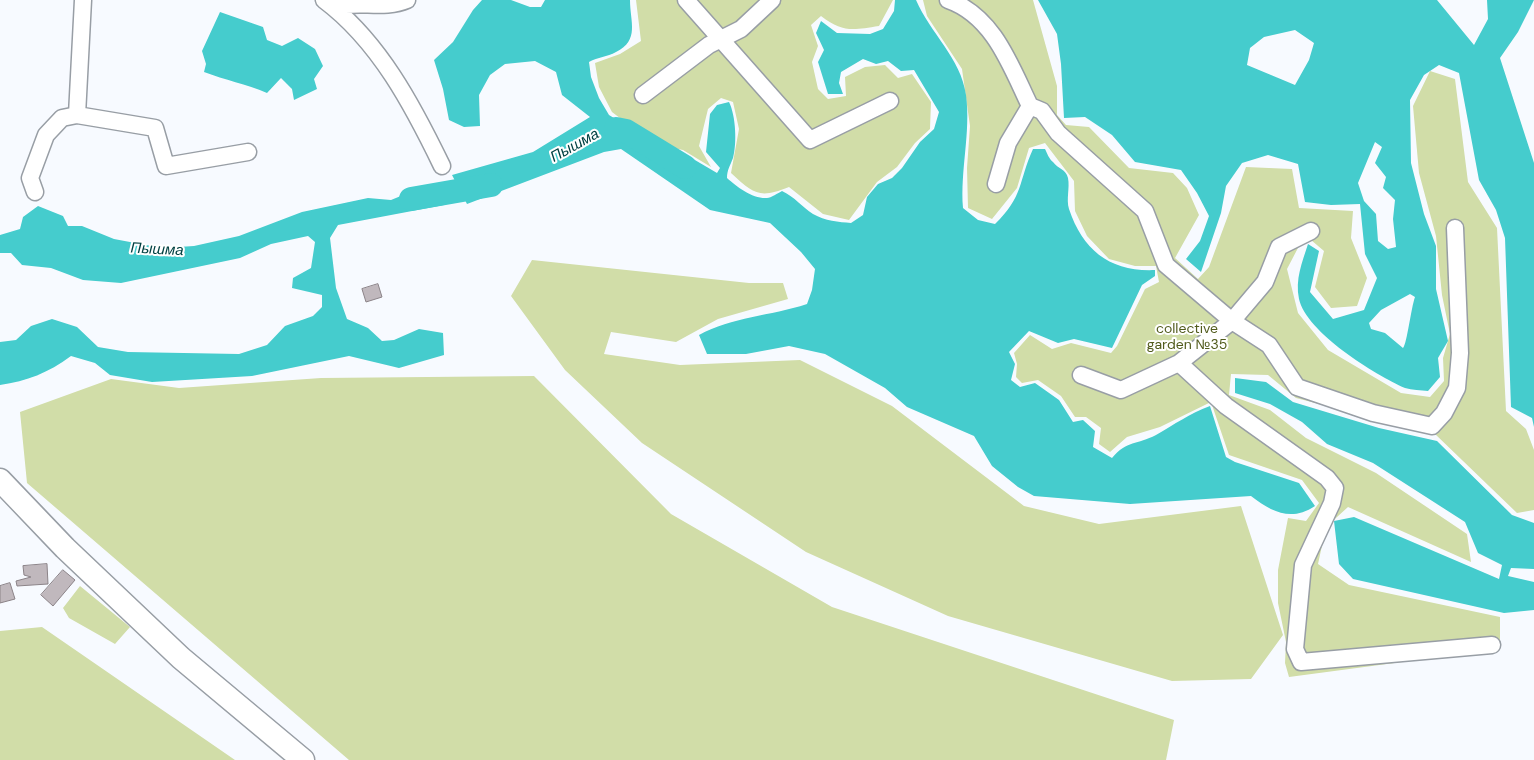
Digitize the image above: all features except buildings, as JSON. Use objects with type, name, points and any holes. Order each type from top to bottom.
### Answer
[{"type":"street","points":[[76,115],[83,0]]},
{"type":"street","points":[[329,4],[397,4],[407,0]]},
{"type":"street","points":[[686,0],[810,140],[890,101]]},
{"type":"street","points":[[642,94],[709,45],[722,40],[740,29],[772,0]]},
{"type":"street","points":[[948,0],[956,2],[979,20],[999,41],[1036,109],[1058,133],[1145,211],[1166,265],[1232,321],[1269,345],[1297,387],[1373,413],[1432,426],[1444,413],[1457,388],[1460,353],[1455,228]]},
{"type":"street","points":[[329,4],[362,35],[401,88],[442,166]]},
{"type":"street","points":[[996,184],[1008,143],[1036,109]]},
{"type":"street","points":[[35,192],[30,178],[46,135],[62,118],[76,115],[155,128],[166,166],[248,152]]},
{"type":"street","points":[[1081,375],[1121,390],[1179,363],[1232,321],[1265,282],[1279,247],[1310,231]]},
{"type":"street","points":[[1179,363],[1226,406],[1327,478],[1335,488],[1332,503],[1303,565],[1295,649],[1301,662],[1492,646]]},
{"type":"street","points":[[0,480],[65,548],[181,658],[303,760]]},
{"type":"green space","points":[[636,0],[893,0],[879,26],[862,29],[842,28],[821,16],[811,25],[818,46],[812,62],[818,89],[828,99],[846,96],[845,77],[865,67],[885,65],[898,78],[912,74],[931,102],[930,129],[915,143],[897,167],[877,182],[849,220],[823,214],[789,187],[771,193],[752,190],[731,173],[739,129],[733,102],[721,98],[708,109],[699,146],[711,167],[683,150],[654,144],[612,112],[599,87],[595,63],[620,54],[641,41]]},
{"type":"green space","name":"collective garden №35","points":[[923,0],[1033,0],[1057,86],[1057,115],[1066,125],[1089,127],[1129,168],[1173,173],[1187,188],[1199,215],[1175,258],[1198,279],[1209,267],[1246,167],[1292,169],[1299,208],[1353,211],[1351,238],[1367,278],[1357,306],[1331,308],[1315,287],[1324,251],[1311,240],[1299,246],[1287,269],[1298,313],[1328,350],[1401,393],[1430,397],[1444,381],[1443,358],[1450,334],[1442,295],[1436,236],[1419,173],[1413,106],[1430,71],[1455,79],[1468,182],[1497,228],[1506,411],[1526,429],[1534,450],[1534,510],[1517,513],[1435,434],[1296,398],[1268,375],[1231,374],[1229,395],[1270,410],[1306,438],[1376,473],[1467,534],[1471,562],[1348,507],[1326,527],[1318,564],[1349,585],[1500,617],[1500,649],[1289,677],[1285,663],[1286,642],[1278,603],[1278,570],[1288,518],[1306,521],[1319,503],[1302,480],[1229,455],[1211,402],[1160,427],[1127,437],[1110,452],[1099,444],[1101,428],[1086,417],[1075,417],[1061,396],[1038,380],[1022,383],[1016,377],[1017,364],[1014,353],[1030,335],[1052,349],[1071,343],[1111,353],[1117,346],[1145,289],[1159,282],[1156,266],[1135,266],[1109,259],[1087,236],[1075,211],[1074,181],[1045,143],[1029,148],[1017,188],[992,219],[968,208],[967,168],[970,126],[962,69],[927,16]]},
{"type":"green space","points":[[532,260],[749,283],[783,283],[788,299],[718,319],[676,342],[611,332],[604,354],[680,365],[800,360],[892,406],[1024,506],[1099,524],[1241,506],[1283,635],[1251,679],[1172,681],[948,616],[806,552],[642,443],[565,370],[511,296]]},
{"type":"green space","points":[[534,376],[671,514],[832,607],[1174,720],[1166,760],[349,760],[27,483],[20,412],[111,379],[179,388],[321,378]]},
{"type":"green space","points":[[80,586],[130,627],[115,644],[69,618],[63,608]]},
{"type":"green space","points":[[42,627],[235,760],[0,760],[0,631]]},
{"type":"water","points":[[482,0],[511,0],[530,7],[541,7],[545,0],[630,0],[632,30],[628,42],[616,52],[589,62],[591,77],[599,98],[609,115],[622,123],[654,150],[683,153],[717,173],[720,168],[706,152],[710,114],[717,105],[729,102],[733,115],[735,138],[733,158],[727,178],[740,189],[756,197],[769,198],[782,191],[822,218],[851,223],[863,215],[867,197],[878,184],[892,178],[902,168],[920,142],[934,129],[939,112],[914,70],[901,71],[888,61],[876,64],[863,59],[841,72],[839,83],[843,94],[828,94],[818,62],[824,50],[816,33],[821,21],[837,33],[870,34],[883,29],[894,11],[895,0],[916,0],[929,24],[952,57],[963,82],[966,95],[967,123],[962,194],[963,208],[978,220],[995,224],[1016,197],[1033,149],[1045,149],[1052,161],[1067,175],[1069,209],[1082,237],[1091,247],[1112,263],[1139,270],[1155,270],[1155,276],[1142,285],[1112,348],[1074,339],[1058,343],[1029,331],[1009,352],[1015,364],[1011,380],[1020,387],[1035,383],[1059,400],[1073,422],[1083,420],[1095,431],[1093,447],[1112,458],[1117,452],[1128,445],[1156,435],[1210,406],[1226,457],[1235,462],[1299,483],[1315,506],[1306,511],[1290,514],[1266,507],[1251,496],[1130,504],[1034,496],[1018,487],[992,466],[974,436],[907,407],[885,388],[825,354],[789,346],[746,354],[707,354],[699,335],[738,320],[807,304],[812,290],[815,269],[801,252],[770,223],[710,210],[621,149],[604,152],[467,204],[452,175],[533,152],[590,117],[562,95],[556,72],[535,61],[505,64],[490,75],[479,95],[480,126],[464,127],[449,120],[443,89],[434,60],[453,42],[473,10]]},
{"type":"water","points":[[1038,0],[1437,0],[1474,45],[1488,19],[1487,0],[1534,0],[1518,32],[1500,58],[1534,163],[1534,427],[1532,418],[1511,407],[1505,238],[1496,210],[1479,180],[1459,73],[1439,65],[1424,75],[1410,100],[1411,163],[1424,214],[1436,246],[1436,289],[1448,341],[1438,358],[1440,377],[1428,391],[1414,390],[1392,382],[1343,351],[1314,325],[1304,312],[1299,299],[1298,285],[1301,264],[1308,244],[1319,251],[1310,292],[1333,319],[1364,310],[1377,278],[1365,254],[1360,204],[1331,205],[1305,202],[1298,164],[1268,155],[1242,163],[1226,186],[1221,213],[1201,272],[1186,259],[1200,241],[1209,216],[1197,193],[1181,170],[1135,162],[1112,135],[1085,117],[1064,118],[1057,34]],"holes":[[[1295,30],[1314,43],[1309,60],[1295,85],[1247,65],[1250,48],[1264,37]],[[1375,142],[1382,147],[1375,163],[1386,177],[1383,188],[1395,200],[1393,219],[1396,247],[1388,249],[1378,241],[1376,214],[1364,201],[1358,183]],[[1410,294],[1415,297],[1403,348],[1385,333],[1371,329],[1369,323],[1381,310]]]},
{"type":"water","points":[[220,12],[263,27],[267,40],[282,46],[298,38],[315,49],[323,66],[314,79],[317,89],[294,100],[292,89],[281,78],[267,93],[204,72],[206,64],[202,51]]},
{"type":"water","points":[[442,184],[444,205],[338,225],[330,238],[336,288],[347,319],[368,328],[382,341],[394,340],[419,329],[443,333],[444,355],[399,368],[349,356],[252,376],[152,382],[110,375],[95,363],[71,356],[37,375],[0,385],[0,342],[16,340],[31,326],[52,319],[77,327],[98,347],[128,352],[239,354],[267,345],[285,326],[313,316],[322,307],[322,295],[292,288],[293,278],[311,268],[315,242],[308,236],[271,244],[240,258],[121,283],[83,280],[51,268],[22,265],[11,253],[0,253],[0,235],[20,229],[23,217],[38,206],[63,216],[68,226],[82,226],[114,239],[162,248],[194,246],[239,236],[302,212],[368,198],[391,200],[413,191]]},
{"type":"water","points":[[1235,378],[1266,382],[1293,402],[1379,428],[1437,441],[1512,515],[1534,523],[1534,569],[1511,568],[1508,576],[1534,582],[1534,610],[1504,613],[1353,579],[1339,564],[1334,521],[1354,517],[1499,579],[1502,565],[1478,553],[1465,522],[1373,463],[1327,444],[1302,422],[1270,404],[1235,393]]},
{"type":"waterway","name":"Пышма","points":[[616,129],[626,131],[685,167]]},
{"type":"waterway","name":"Пышма","points":[[411,199],[491,185]]}]
